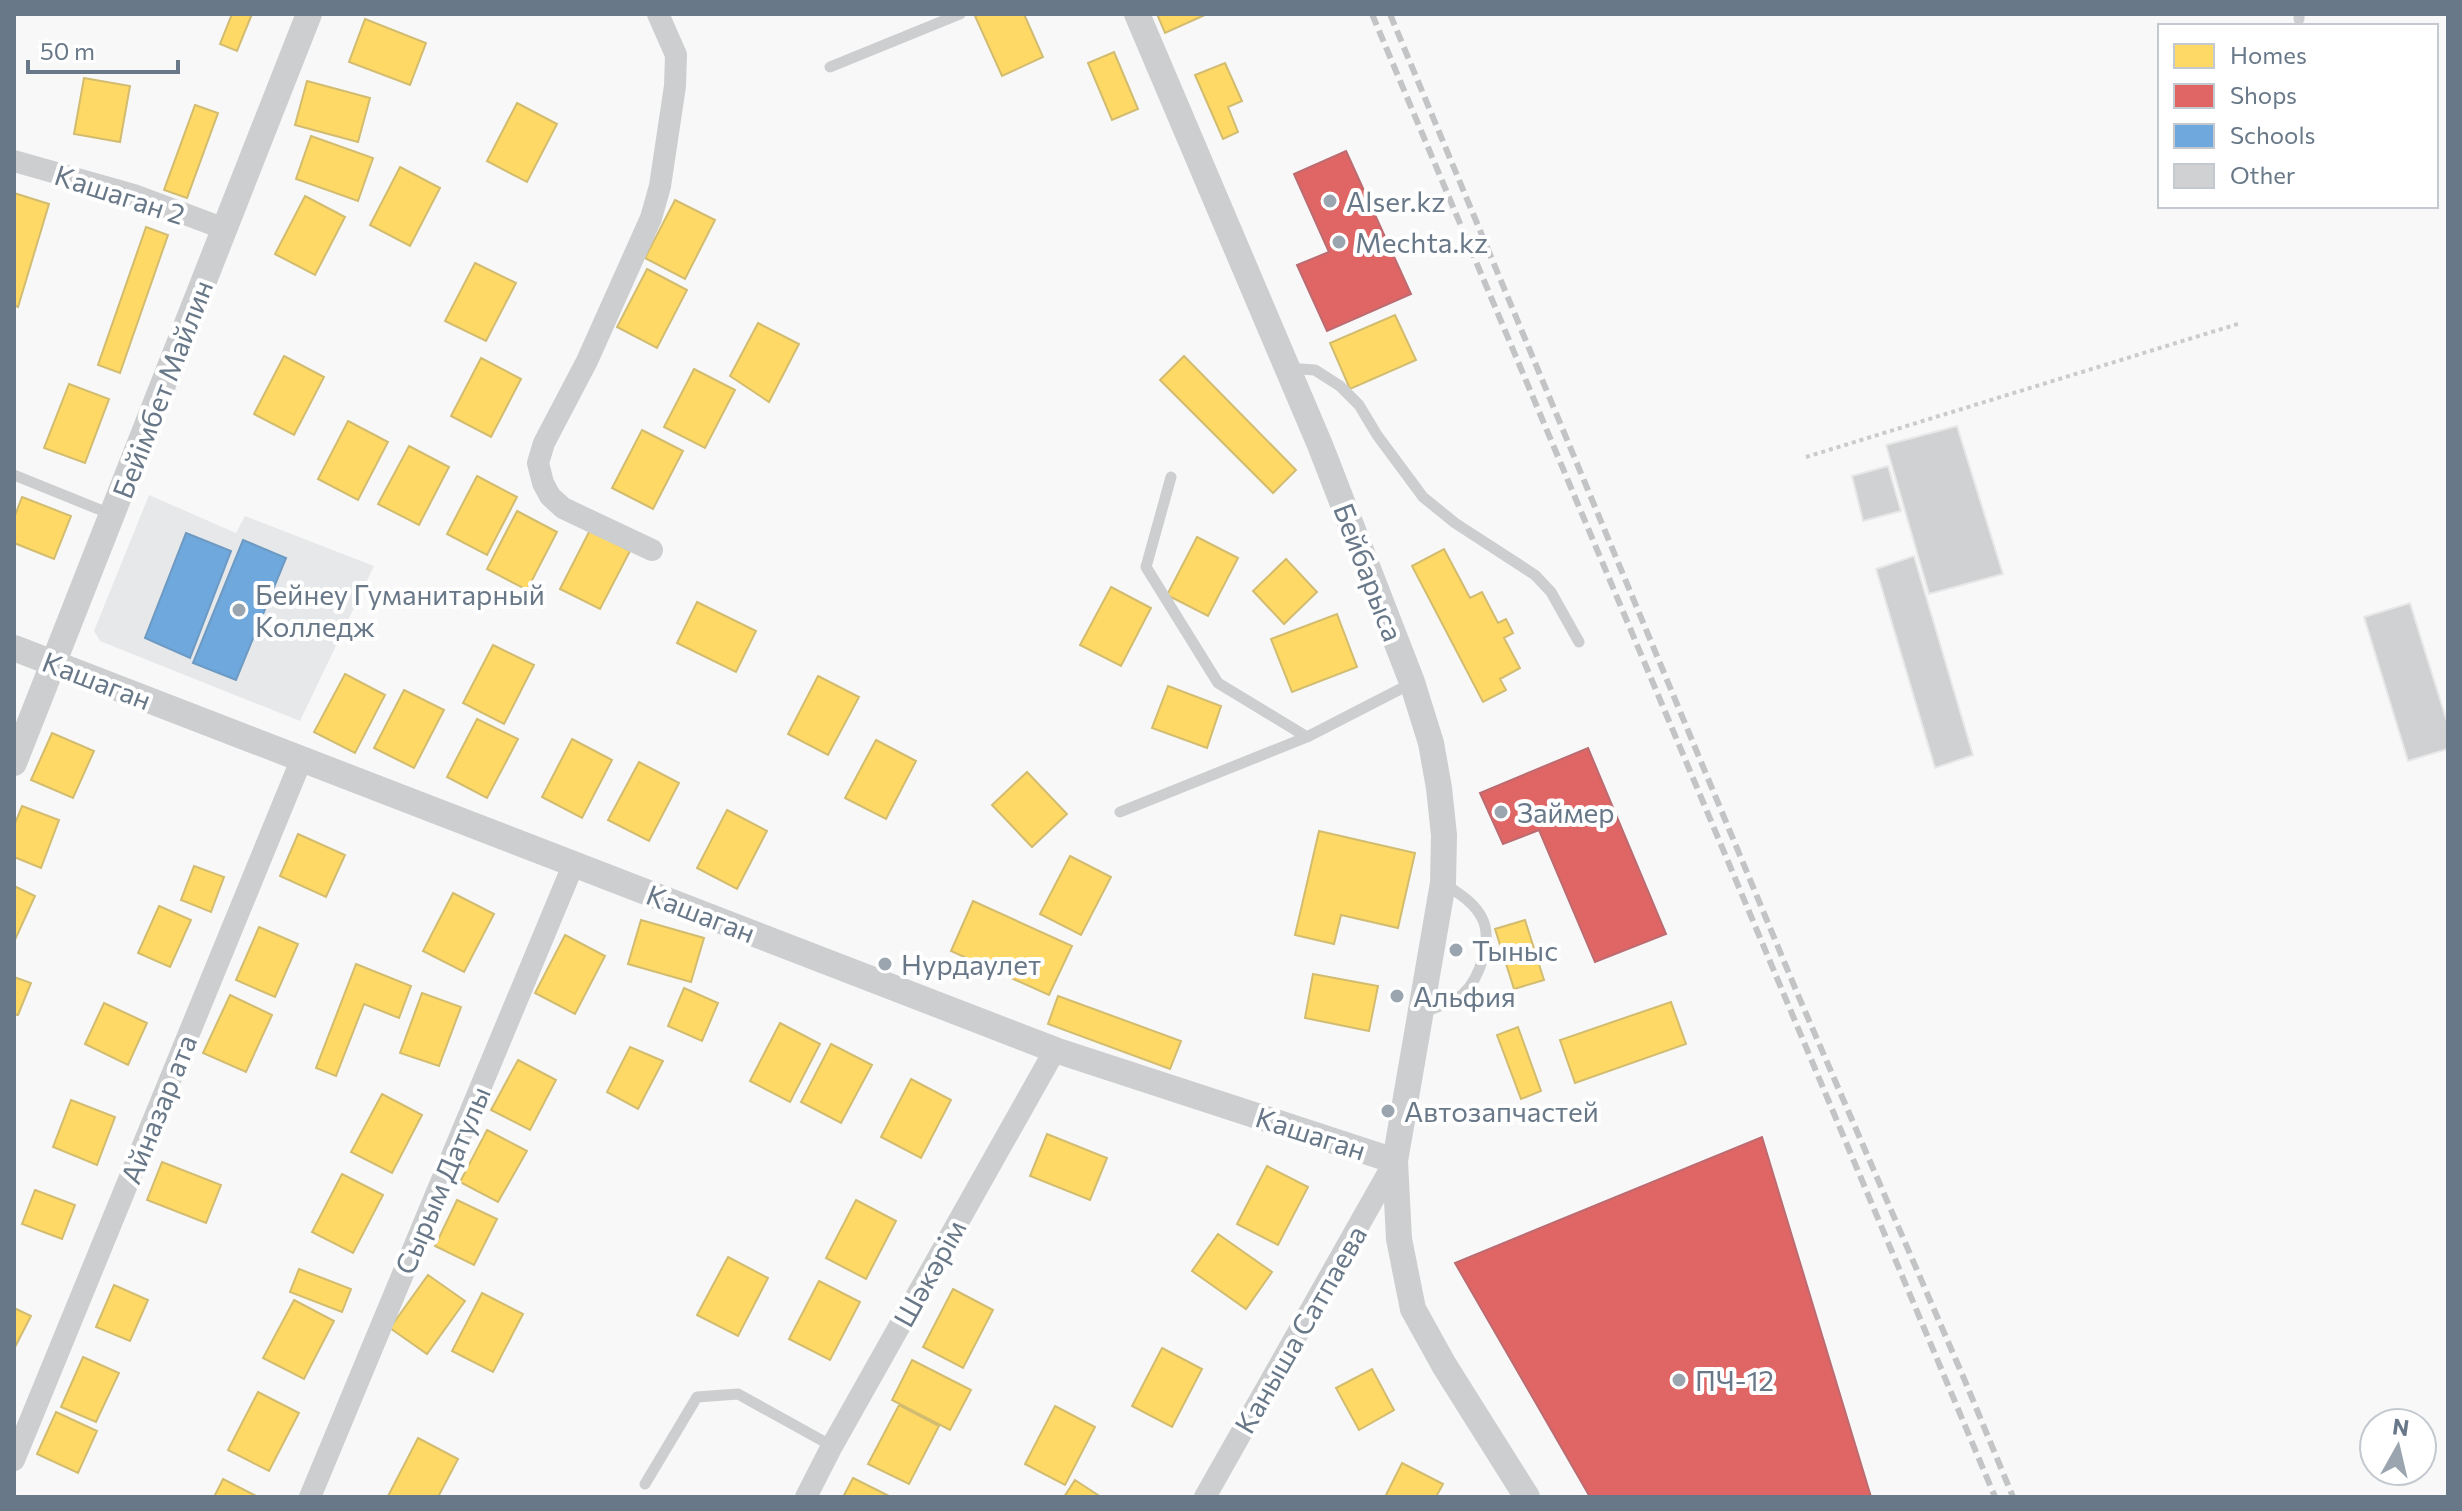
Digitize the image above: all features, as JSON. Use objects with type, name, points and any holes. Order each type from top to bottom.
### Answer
[{"type":"street","name":"Бейімбет Майлин","points":[[14,763],[309,14]]},
{"type":"street","points":[[652,550],[563,508],[550,496],[538,463],[544,443],[587,361],[651,218],[660,186],[675,86],[676,55],[658,14]]},
{"type":"street","name":"Бейбарыса","points":[[1137,14],[1320,445],[1412,682],[1431,743],[1444,835],[1443,883],[1395,1161],[1399,1239],[1413,1309],[1444,1365],[1527,1497]]},
{"type":"street","name":"Кашаган 2","points":[[14,161],[134,195],[225,229]]},
{"type":"street","name":"Кашаган","points":[[14,648],[1055,1050],[1395,1161]]},
{"type":"street","name":"Айназар ата","points":[[14,1460],[302,758]]},
{"type":"street","name":"Сырым Датулы","points":[[310,1497],[574,863]]},
{"type":"street","name":"Шәкәрім","points":[[806,1497],[1055,1050]]},
{"type":"street","name":"Каныша Сатпаева","points":[[1205,1497],[1395,1161]]},
{"type":"lane","points":[[830,67],[960,14]]},
{"type":"lane","points":[[1287,367],[1315,370],[1340,386],[1359,405],[1423,497],[1455,523],[1535,575],[1551,592],[1579,642]]},
{"type":"lane","points":[[14,475],[113,515]]},
{"type":"lane","points":[[1171,477],[1146,567],[1218,683],[1307,737]]},
{"type":"lane","points":[[1120,812],[1307,737],[1412,682]]},
{"type":"lane","points":[[1422,1013],[1461,996],[1476,980],[1485,949],[1484,920],[1472,903],[1443,883]]},
{"type":"lane","points":[[645,1484],[697,1397],[738,1394],[832,1446]]},
{"type":"path","points":[[1806,457],[2241,323]]},
{"type":"shaded area","points":[[149,495],[236,533],[245,516],[374,566],[300,721],[100,641],[94,631]]},
{"type":"building: Homes","points":[[232,14],[252,14],[237,51],[220,44]]},
{"type":"building: Homes","points":[[1024,14],[1043,57],[1002,76],[975,16]]},
{"type":"building: Homes","points":[[1157,14],[1207,14],[1165,33]]},
{"type":"building: Homes","points":[[365,19],[426,43],[410,85],[349,62]]},
{"type":"building: Homes","points":[[1114,52],[1138,109],[1112,120],[1088,63]]},
{"type":"building: Homes","points":[[1225,63],[1242,101],[1228,107],[1238,132],[1223,139],[1195,75]]},
{"type":"building: Homes","points":[[84,78],[130,86],[120,142],[74,134]]},
{"type":"building: Homes","points":[[307,81],[370,98],[358,142],[295,125]]},
{"type":"building: Homes","points":[[517,103],[557,124],[527,182],[487,161]]},
{"type":"building: Homes","points":[[195,105],[218,113],[187,198],[164,190]]},
{"type":"building: Homes","points":[[311,136],[373,158],[358,201],[296,179]]},
{"type":"building: Homes","points":[[400,167],[440,188],[410,246],[370,225]]},
{"type":"building: Homes","points":[[14,193],[49,204],[18,307],[14,305]]},
{"type":"building: Homes","points":[[305,196],[345,217],[315,275],[275,254]]},
{"type":"building: Homes","points":[[675,200],[715,220],[685,279],[645,258]]},
{"type":"building: Homes","points":[[146,227],[168,235],[120,373],[98,365]]},
{"type":"building: Homes","points":[[475,263],[516,283],[486,341],[445,321]]},
{"type":"building: Homes","points":[[647,269],[687,290],[657,348],[617,327]]},
{"type":"building: Homes","points":[[1395,315],[1416,360],[1350,389],[1330,343]]},
{"type":"building: Homes","points":[[758,323],[799,344],[769,402],[730,376]]},
{"type":"building: Homes","points":[[284,356],[324,377],[294,435],[254,414]]},
{"type":"building: Homes","points":[[1184,356],[1296,470],[1273,493],[1160,380]]},
{"type":"building: Homes","points":[[481,358],[521,379],[491,437],[451,416]]},
{"type":"building: Homes","points":[[694,369],[735,390],[705,448],[664,427]]},
{"type":"building: Homes","points":[[69,384],[109,399],[85,463],[44,448]]},
{"type":"building: Homes","points":[[348,421],[388,442],[358,500],[318,479]]},
{"type":"building: Homes","points":[[642,430],[683,451],[653,509],[612,488]]},
{"type":"building: Homes","points":[[409,446],[449,467],[419,525],[378,504]]},
{"type":"building: Homes","points":[[477,476],[517,497],[487,555],[447,534]]},
{"type":"building: Homes","points":[[22,497],[71,516],[54,559],[14,543],[14,518]]},
{"type":"building: Homes","points":[[517,511],[557,532],[527,590],[487,569]]},
{"type":"building: Homes","points":[[590,530],[630,551],[600,609],[560,589]]},
{"type":"building: Homes","points":[[1197,537],[1238,558],[1208,616],[1167,595]]},
{"type":"building: Homes","points":[[1444,549],[1470,598],[1482,592],[1498,623],[1506,619],[1513,633],[1504,638],[1520,668],[1500,679],[1506,690],[1483,702],[1412,566]]},
{"type":"building: Homes","points":[[1286,559],[1317,592],[1284,624],[1253,591]]},
{"type":"building: Homes","points":[[1111,587],[1151,608],[1121,666],[1080,645]]},
{"type":"building: Homes","points":[[697,602],[756,631],[736,672],[677,643]]},
{"type":"building: Homes","points":[[1337,614],[1357,667],[1292,692],[1271,639]]},
{"type":"building: Homes","points":[[493,645],[534,665],[504,724],[463,703]]},
{"type":"building: Homes","points":[[345,674],[385,695],[355,753],[314,732]]},
{"type":"building: Homes","points":[[818,676],[859,697],[828,755],[788,734]]},
{"type":"building: Homes","points":[[1168,686],[1221,706],[1207,748],[1152,728]]},
{"type":"building: Homes","points":[[404,690],[444,710],[414,768],[374,748]]},
{"type":"building: Homes","points":[[477,719],[518,739],[487,798],[447,777]]},
{"type":"building: Homes","points":[[52,733],[94,751],[73,798],[31,780]]},
{"type":"building: Homes","points":[[572,739],[612,760],[582,818],[542,797]]},
{"type":"building: Homes","points":[[876,740],[916,761],[886,819],[845,798]]},
{"type":"building: Homes","points":[[639,762],[679,783],[649,841],[608,820]]},
{"type":"building: Homes","points":[[1027,772],[1067,814],[1032,847],[992,805]]},
{"type":"building: Homes","points":[[22,806],[59,820],[41,868],[14,857],[14,826]]},
{"type":"building: Homes","points":[[727,810],[767,831],[737,889],[697,868]]},
{"type":"building: Homes","points":[[1319,831],[1415,853],[1398,928],[1341,915],[1334,944],[1295,935]]},
{"type":"building: Homes","points":[[298,834],[345,855],[326,897],[280,876]]},
{"type":"building: Homes","points":[[1070,856],[1111,877],[1081,935],[1040,914]]},
{"type":"building: Homes","points":[[194,866],[224,877],[211,912],[181,900]]},
{"type":"building: Homes","points":[[14,886],[35,896],[14,942]]},
{"type":"building: Homes","points":[[453,893],[494,914],[464,972],[423,951]]},
{"type":"building: Homes","points":[[973,901],[1072,946],[1049,995],[951,951]]},
{"type":"building: Homes","points":[[159,906],[191,920],[170,967],[138,953]]},
{"type":"building: Homes","points":[[641,920],[704,938],[691,982],[628,964]]},
{"type":"building: Homes","points":[[1525,920],[1544,980],[1514,989],[1495,929]]},
{"type":"building: Homes","points":[[259,927],[298,944],[275,997],[236,980]]},
{"type":"building: Homes","points":[[565,935],[605,956],[575,1014],[535,993]]},
{"type":"building: Homes","points":[[356,964],[411,986],[399,1018],[364,1004],[336,1076],[316,1068]]},
{"type":"building: Homes","points":[[1313,974],[1378,986],[1369,1031],[1305,1018]]},
{"type":"building: Homes","points":[[14,977],[31,983],[18,1015],[14,1014]]},
{"type":"building: Homes","points":[[684,988],[718,1003],[702,1041],[668,1026]]},
{"type":"building: Homes","points":[[422,993],[461,1007],[439,1066],[400,1053]]},
{"type":"building: Homes","points":[[230,995],[272,1015],[246,1072],[203,1053]]},
{"type":"building: Homes","points":[[1058,996],[1181,1041],[1170,1069],[1048,1024]]},
{"type":"building: Homes","points":[[1671,1002],[1686,1044],[1575,1083],[1560,1040]]},
{"type":"building: Homes","points":[[104,1003],[147,1023],[128,1065],[85,1044]]},
{"type":"building: Homes","points":[[780,1023],[820,1044],[790,1102],[750,1081]]},
{"type":"building: Homes","points":[[1518,1027],[1541,1091],[1521,1099],[1497,1035]]},
{"type":"building: Homes","points":[[831,1044],[872,1065],[841,1123],[801,1102]]},
{"type":"building: Homes","points":[[630,1047],[663,1061],[638,1109],[607,1092]]},
{"type":"building: Homes","points":[[518,1060],[556,1080],[530,1130],[491,1110]]},
{"type":"building: Homes","points":[[911,1079],[951,1100],[921,1158],[881,1137]]},
{"type":"building: Homes","points":[[382,1094],[422,1115],[392,1173],[351,1152]]},
{"type":"building: Homes","points":[[71,1100],[115,1117],[97,1165],[53,1147]]},
{"type":"building: Homes","points":[[487,1130],[527,1151],[498,1202],[460,1182]]},
{"type":"building: Homes","points":[[1047,1134],[1107,1158],[1090,1200],[1030,1176]]},
{"type":"building: Homes","points":[[162,1162],[221,1185],[206,1223],[147,1200]]},
{"type":"building: Homes","points":[[1267,1166],[1308,1187],[1278,1245],[1237,1224]]},
{"type":"building: Homes","points":[[342,1174],[383,1195],[353,1253],[312,1232]]},
{"type":"building: Homes","points":[[35,1190],[75,1205],[62,1239],[22,1224]]},
{"type":"building: Homes","points":[[457,1200],[497,1219],[474,1265],[435,1246]]},
{"type":"building: Homes","points":[[856,1200],[896,1221],[866,1279],[826,1258]]},
{"type":"building: Homes","points":[[1218,1234],[1272,1272],[1246,1309],[1192,1271]]},
{"type":"building: Homes","points":[[728,1257],[768,1278],[738,1336],[697,1315]]},
{"type":"building: Homes","points":[[299,1269],[351,1289],[342,1312],[290,1292]]},
{"type":"building: Homes","points":[[428,1275],[465,1301],[427,1354],[390,1328]]},
{"type":"building: Homes","points":[[819,1281],[860,1302],[830,1360],[789,1339]]},
{"type":"building: Homes","points":[[114,1285],[148,1300],[130,1341],[96,1327]]},
{"type":"building: Homes","points":[[953,1289],[993,1310],[963,1368],[923,1347]]},
{"type":"building: Homes","points":[[482,1293],[523,1314],[493,1372],[452,1351]]},
{"type":"building: Homes","points":[[294,1300],[334,1321],[304,1379],[263,1358]]},
{"type":"building: Homes","points":[[14,1308],[31,1316],[14,1349]]},
{"type":"building: Homes","points":[[1162,1348],[1202,1369],[1172,1427],[1132,1406]]},
{"type":"building: Homes","points":[[83,1357],[119,1373],[96,1422],[61,1407]]},
{"type":"building: Homes","points":[[912,1360],[971,1390],[950,1430],[892,1400]]},
{"type":"building: Homes","points":[[1372,1369],[1394,1410],[1359,1430],[1336,1388]]},
{"type":"building: Homes","points":[[258,1392],[299,1413],[269,1471],[228,1450]]},
{"type":"building: Homes","points":[[899,1405],[939,1426],[909,1484],[868,1464]]},
{"type":"building: Homes","points":[[1055,1406],[1095,1427],[1065,1485],[1025,1464]]},
{"type":"building: Homes","points":[[56,1412],[97,1431],[78,1473],[37,1454]]},
{"type":"building: Homes","points":[[418,1438],[458,1459],[438,1497],[390,1497],[388,1496]]},
{"type":"building: Homes","points":[[1402,1463],[1443,1484],[1436,1497],[1385,1497]]},
{"type":"building: Homes","points":[[853,1478],[891,1497],[843,1497]]},
{"type":"building: Homes","points":[[223,1479],[258,1497],[214,1497]]},
{"type":"building: Homes","points":[[1075,1480],[1101,1497],[1064,1497]]},
{"type":"building: Shops","points":[[1346,151],[1411,294],[1327,331],[1297,265],[1329,252],[1294,174]]},
{"type":"building: Shops","points":[[1588,748],[1666,934],[1595,962],[1539,830],[1503,844],[1480,793]]},
{"type":"building: Shops","name":"ПЧ-12","points":[[1762,1137],[1871,1497],[1590,1497],[1455,1263]]},
{"type":"building: Schools","points":[[186,533],[231,551],[190,658],[145,638]]},
{"type":"building: Schools","name":"Бейнеу Гуманитарный Колледж","points":[[243,540],[286,558],[236,680],[193,663]]},
{"type":"building: Other","points":[[1957,426],[2003,574],[1929,594],[1886,445]]},
{"type":"building: Other","points":[[1888,466],[1901,511],[1863,521],[1852,476]]},
{"type":"building: Other","points":[[1914,556],[1973,755],[1935,768],[1876,569]]},
{"type":"building: Other","points":[[2410,603],[2448,725],[2448,749],[2408,761],[2364,617]]},
{"type":"railway","points":[[1372,14],[1995,1497]]},
{"type":"railway","points":[[1390,14],[1798,995],[2013,1497]]},
{"type":"place","name":"Alser.kz","points":[[1330,201]]},
{"type":"place","name":"Mechta.kz","points":[[1339,242]]},
{"type":"place","name":"Бейнеу Гуманитарный Колледж","points":[[239,610]]},
{"type":"place","name":"Займер","points":[[1501,812]]},
{"type":"place","name":"Тыныс","points":[[1456,950]]},
{"type":"place","name":"Нурдаулет","points":[[885,964]]},
{"type":"place","name":"Альфия","points":[[1397,996]]},
{"type":"place","name":"Автозапчастей","points":[[1388,1111]]},
{"type":"place","name":"ПЧ-12","points":[[1679,1380]]}]
